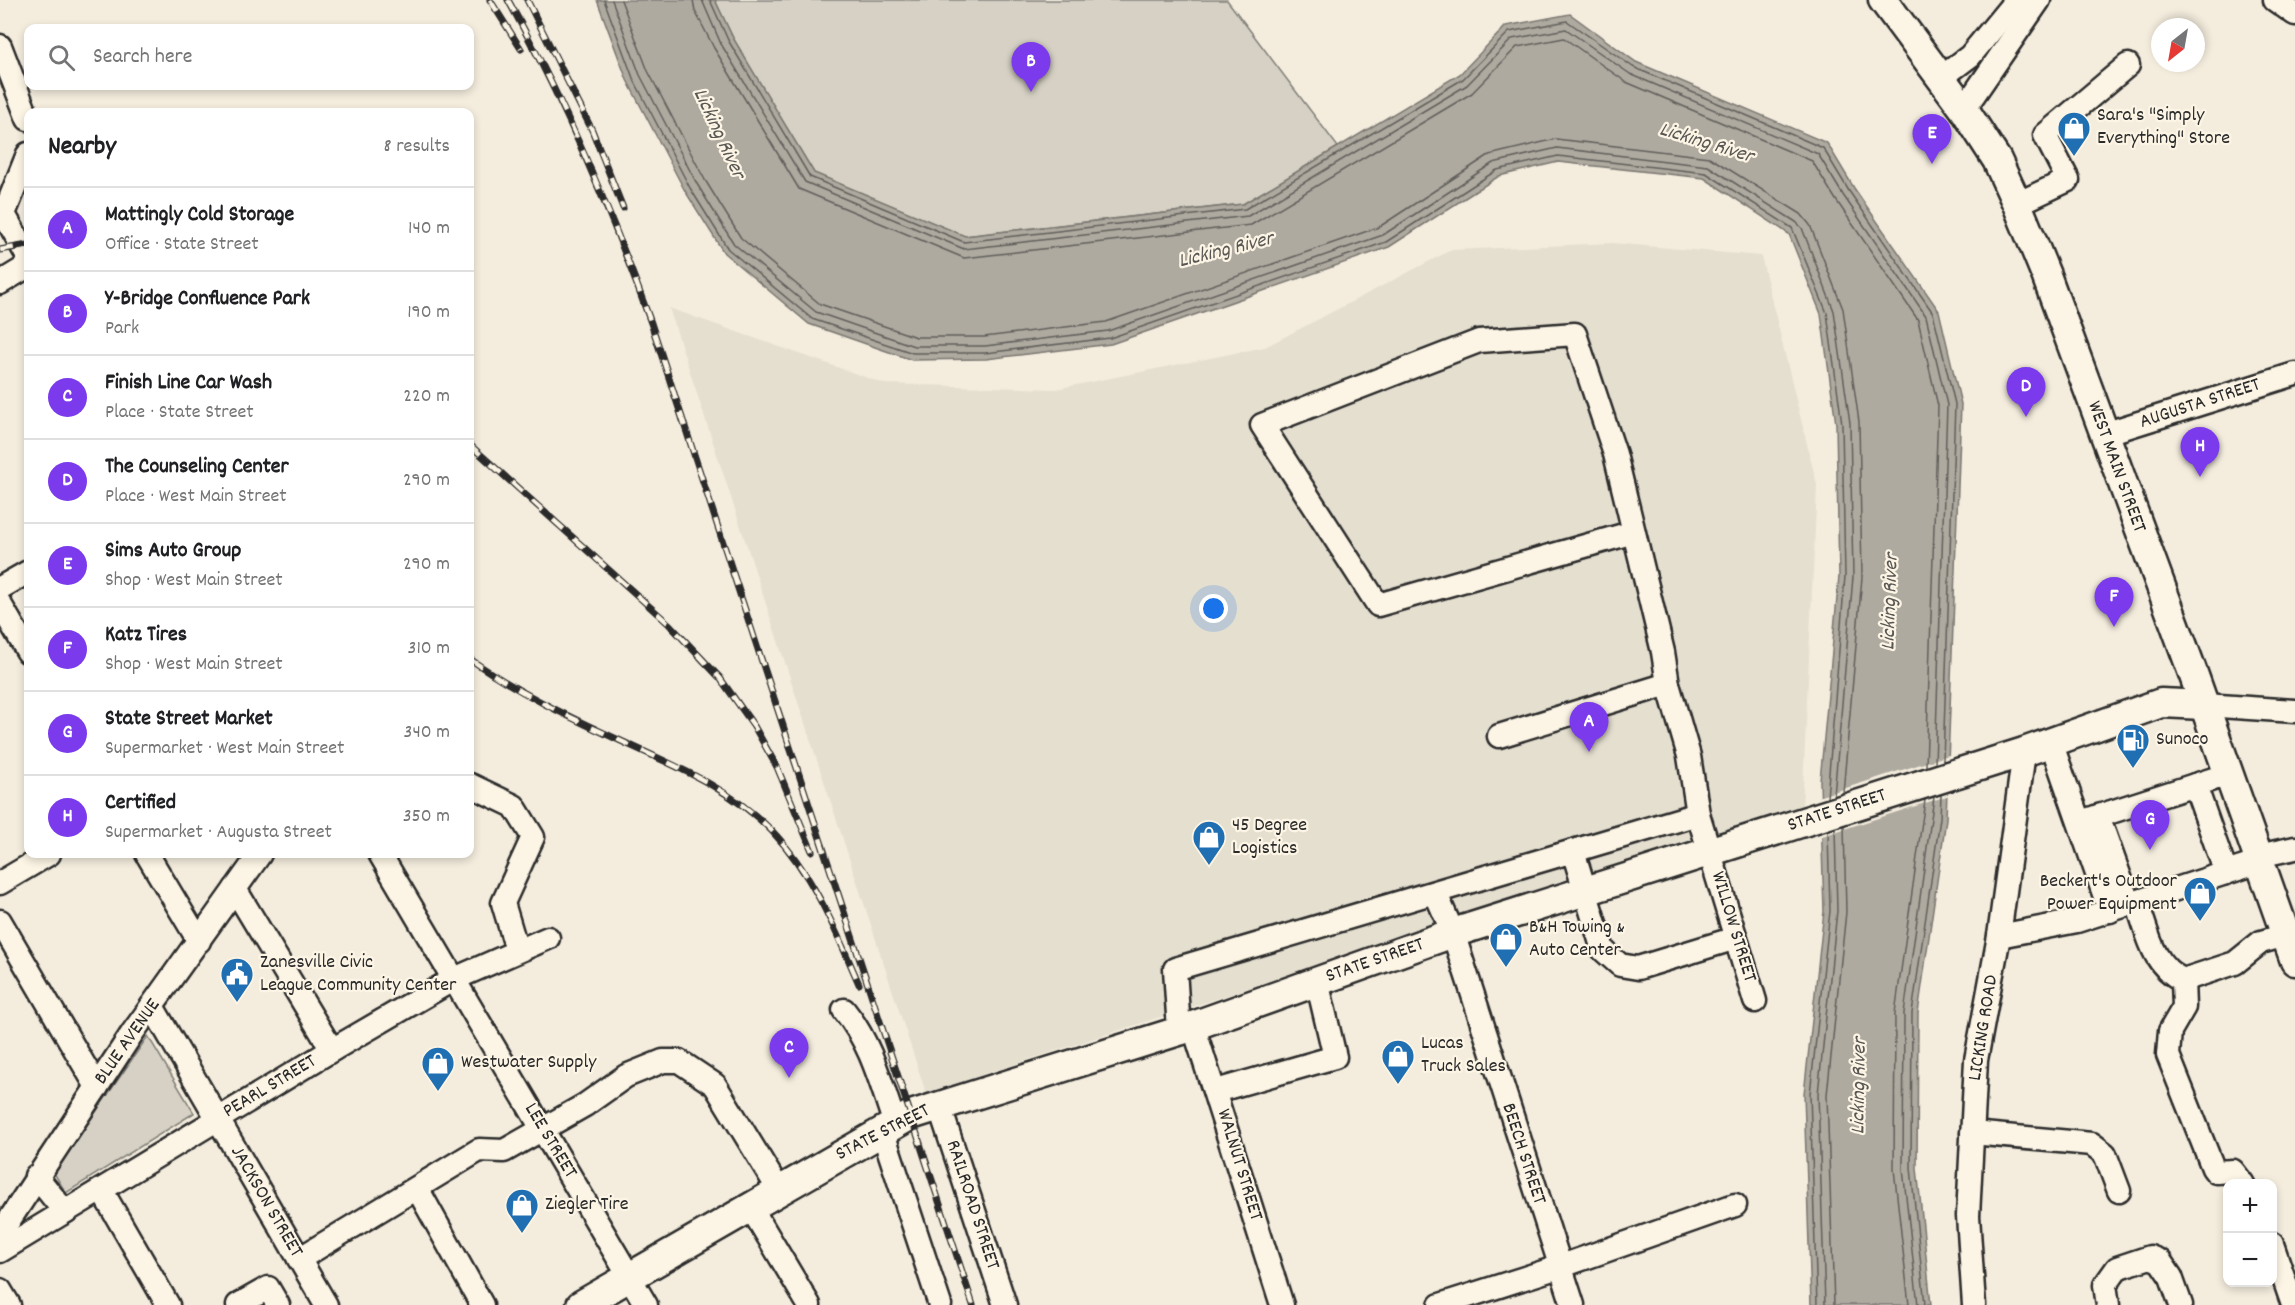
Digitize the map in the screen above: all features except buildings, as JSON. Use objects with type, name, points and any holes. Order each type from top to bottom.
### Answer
[{"type":"main road","name":"WEST MAIN STREET","points":[[1883,0],[1964,109],[1996,160],[2017,204],[2046,274],[2229,774],[2290,948]]},
{"type":"main road","name":"STATE STREET","points":[[580,1305],[888,1127],[939,1105],[1186,1028],[1453,933],[2013,755],[2161,703],[2204,705]]},
{"type":"street","points":[[1941,77],[1970,56],[2016,0]]},
{"type":"street","points":[[1964,109],[2039,0]]},
{"type":"street","points":[[2275,0],[2295,14]]},
{"type":"street","points":[[0,46],[24,109]]},
{"type":"street","points":[[2017,204],[2068,180],[2045,135],[2128,65]]},
{"type":"street","points":[[24,163],[2,210],[24,250]]},
{"type":"street","points":[[0,282],[24,268]]},
{"type":"street","name":"WILLOW STREET","points":[[1634,532],[1378,605],[1262,425],[1479,341],[1575,334],[1615,454],[1634,532],[1668,684],[1689,756],[1698,814],[1755,1001]]},
{"type":"street","name":"AUGUSTA STREET","points":[[2104,434],[2295,374]]},
{"type":"street","points":[[0,588],[24,574]]},
{"type":"street","points":[[0,604],[24,645]]},
{"type":"street","points":[[1498,736],[1668,684]]},
{"type":"street","points":[[2204,705],[2295,711]]},
{"type":"street","points":[[2051,742],[2089,819],[2126,906],[2157,960],[2170,974],[2183,980],[2235,963],[2261,942],[2290,948]]},
{"type":"street","name":"LICKING ROAD","points":[[1974,1305],[1968,1216],[1976,1060],[1999,936],[2013,755]]},
{"type":"street","points":[[2089,819],[2229,774]]},
{"type":"street","points":[[2195,785],[2226,873]]},
{"type":"street","points":[[474,787],[514,806],[532,837],[502,903],[517,950]]},
{"type":"street","points":[[1436,894],[1698,814]]},
{"type":"street","points":[[1999,936],[2077,921],[2295,848]]},
{"type":"street","points":[[1573,851],[1603,950],[1620,965],[1638,968],[1736,938]]},
{"type":"street","points":[[0,883],[42,858]]},
{"type":"street","points":[[149,858],[199,941]]},
{"type":"street","name":"BLUE AVENUE","points":[[0,1234],[36,1176],[152,1006],[257,858]]},
{"type":"street","name":"LEE STREET","points":[[382,858],[646,1305]]},
{"type":"street","points":[[235,889],[332,1050]]},
{"type":"street","name":"BEECH STREET","points":[[1436,894],[1453,933],[1573,1305]]},
{"type":"street","name":"WALNUT STREET","points":[[1282,1305],[1216,1091],[1186,1028],[1175,969],[1436,894]]},
{"type":"street","points":[[0,921],[97,1087]]},
{"type":"street","name":"PEARL STREET","points":[[0,1251],[454,979],[548,938]]},
{"type":"street","points":[[2183,980],[2184,1007],[2170,1031],[2168,1055],[2213,1168],[2216,1172],[2234,1171],[2240,1179]]},
{"type":"street","points":[[1216,1091],[1335,1057],[1317,981]]},
{"type":"street","name":"JACKSON STREET","points":[[152,1006],[326,1305]]},
{"type":"street","points":[[844,1010],[857,1027],[874,1062],[888,1127],[940,1305]]},
{"type":"street","points":[[299,1259],[479,1150],[504,1151],[543,1130],[626,1076],[663,1062],[679,1061],[715,1086],[779,1190]]},
{"type":"street","name":"RAILROAD STREET","points":[[939,1105],[1005,1305]]},
{"type":"street","points":[[1972,1133],[2092,1144],[2105,1154],[2119,1191]]},
{"type":"street","points":[[36,1176],[65,1212]]},
{"type":"street","points":[[417,1188],[482,1305]]},
{"type":"street","points":[[102,1191],[168,1305]]},
{"type":"street","points":[[1440,1305],[1559,1267],[1735,1205]]},
{"type":"street","points":[[750,1206],[809,1305]]},
{"type":"street","points":[[2108,1305],[2105,1285],[2117,1268],[2150,1257],[2160,1261],[2170,1277],[2181,1305]]},
{"type":"street","points":[[2277,1259],[2293,1305]]},
{"type":"street","points":[[238,1305],[268,1288],[278,1305]]},
{"type":"street","points":[[0,1290],[9,1305]]},
{"type":"shaded area","points":[[715,0],[1227,0],[1338,147],[1243,204],[964,236],[814,173],[733,38]]},
{"type":"shaded area","points":[[1612,243],[1761,256],[1817,485],[1802,809],[926,1093],[669,308],[885,384],[1056,389],[1265,347],[1451,250]]},
{"type":"shaded area","points":[[148,1036],[194,1113],[66,1193],[54,1173]]},
{"type":"water","name":"Licking River","points":[[597,0],[715,0],[733,38],[814,173],[965,236],[1243,204],[1460,74],[1506,26],[1570,14],[1636,62],[1827,143],[1854,188],[1939,311],[1961,404],[1946,819],[1918,1013],[1917,1168],[1931,1305],[1811,1305],[1804,1094],[1824,911],[1820,781],[1839,576],[1836,424],[1821,314],[1789,234],[1704,178],[1558,162],[1499,176],[1389,247],[1111,344],[986,359],[912,360],[809,324],[724,253],[685,191],[627,80]]},
{"type":"pier","points":[[1952,754],[1950,795],[1819,837],[1818,797]]},
{"type":"railway","points":[[490,0],[521,49]]},
{"type":"railway","points":[[508,0],[549,79],[586,159],[651,323],[973,1305]]},
{"type":"railway","points":[[527,0],[592,130],[623,208]]},
{"type":"railway","points":[[0,250],[24,246]]},
{"type":"railway","points":[[474,449],[669,624],[720,678],[754,726],[777,767],[812,851]]},
{"type":"railway","points":[[474,662],[506,682],[582,723],[701,779],[738,802],[755,816],[772,831],[800,866],[822,904],[859,984]]},
{"type":"place","name":"Y-Bridge Confluence Park","points":[[1031,92]]},
{"type":"place","name":"Sara's \"Simply Everything\" Store","points":[[2074,157]]},
{"type":"place","name":"Sims Auto Group","points":[[1932,164]]},
{"type":"place","name":"The Counseling Center","points":[[2026,417]]},
{"type":"place","name":"Certified","points":[[2200,477]]},
{"type":"place","name":"Katz Tires","points":[[2114,627]]},
{"type":"place","name":"Mattingly Cold Storage","points":[[1589,752]]},
{"type":"place","name":"Sunoco","points":[[2133,769]]},
{"type":"place","name":"State Street Market","points":[[2150,850]]},
{"type":"place","name":"45 Degree Logistics","points":[[1209,866]]},
{"type":"place","name":"Beckert's Outdoor Power Equipment","points":[[2200,922]]},
{"type":"place","name":"B&H Towing & Auto Center","points":[[1506,968]]},
{"type":"place","name":"Zanesville Civic League Community Center","points":[[237,1003]]},
{"type":"place","name":"Finish Line Car Wash","points":[[789,1078]]},
{"type":"place","name":"Lucas Truck Sales","points":[[1398,1085]]},
{"type":"place","name":"Westwater Supply","points":[[438,1092]]},
{"type":"place","name":"Ziegler Tire","points":[[522,1234]]}]
